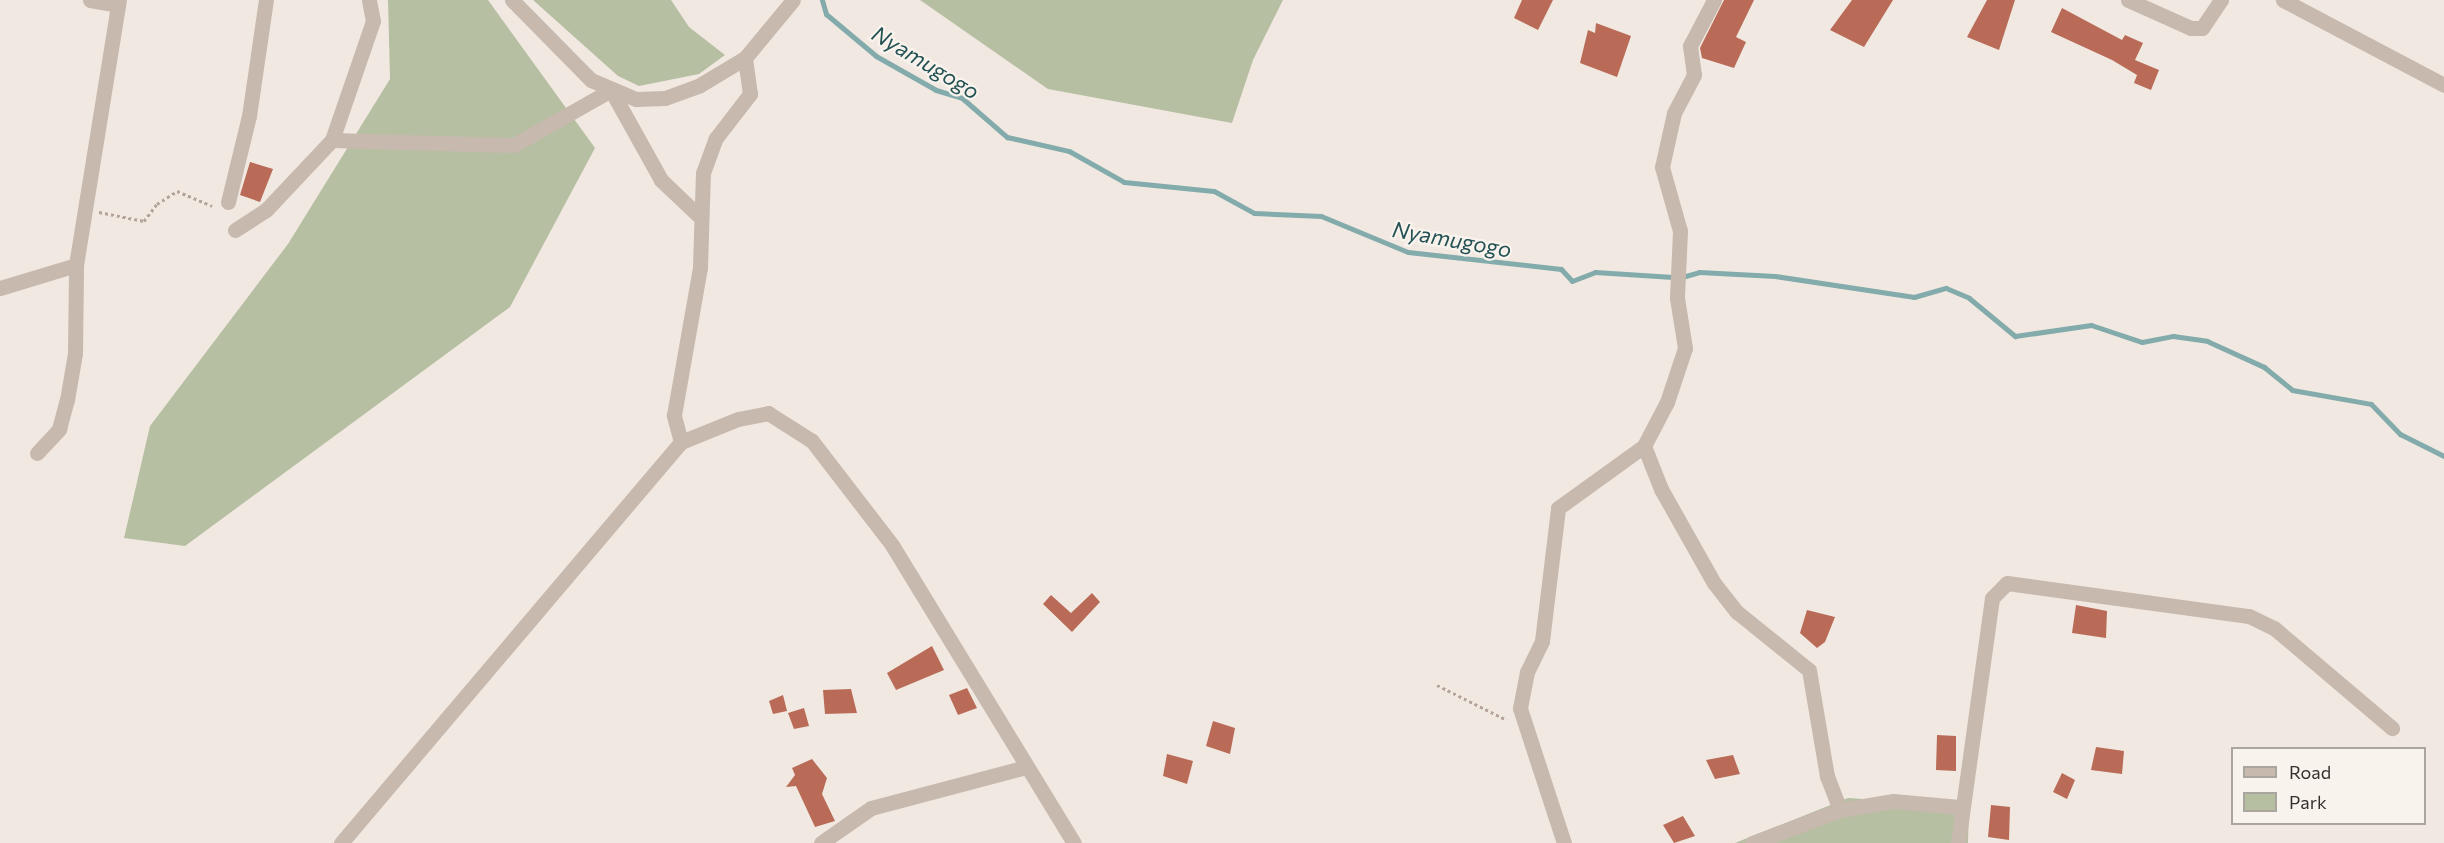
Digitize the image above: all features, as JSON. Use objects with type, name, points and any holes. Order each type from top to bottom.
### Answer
[{"type":"street","points":[[37,453],[59,429],[67,400],[75,353],[76,265],[87,208],[118,3],[90,0]]},
{"type":"street","points":[[228,202],[249,117],[266,0]]},
{"type":"street","points":[[235,230],[266,210],[332,140],[373,21],[369,0]]},
{"type":"street","points":[[512,0],[564,58],[611,90],[636,99],[665,98],[700,85],[745,57],[793,0]]},
{"type":"street","points":[[1564,843],[1522,727],[1522,689],[1542,640],[1558,508],[1644,446],[1667,402],[1685,348],[1677,298],[1680,231],[1662,167],[1674,112],[1694,75],[1690,46],[1714,0]]},
{"type":"street","points":[[2128,0],[2191,28],[2202,28],[2221,0]]},
{"type":"street","points":[[2283,0],[2444,85]]},
{"type":"street","points":[[681,442],[674,415],[700,267],[700,217],[707,155],[750,94],[745,57]]},
{"type":"street","points":[[332,140],[514,145],[611,90]]},
{"type":"street","points":[[611,90],[662,180],[700,217]]},
{"type":"street","points":[[0,288],[76,265]]},
{"type":"street","points":[[341,843],[681,442],[754,414],[768,413],[799,429],[892,545],[1074,843]]},
{"type":"street","points":[[1644,446],[1661,489],[1714,584],[1737,612],[1809,670],[1827,776],[1840,810]]},
{"type":"street","points":[[1958,843],[1960,807],[1992,598],[2007,583],[2249,616],[2274,628],[2392,728]]},
{"type":"street","points":[[821,843],[871,808],[1026,767]]},
{"type":"street","points":[[1752,843],[1840,810],[1893,801],[1960,807]]},
{"type":"path","points":[[87,208],[137,223],[177,191],[218,208],[228,202]]},
{"type":"path","points":[[1437,684],[1522,727]]},
{"type":"green space","points":[[388,0],[488,0],[595,148],[510,307],[185,546],[124,538],[150,426],[288,244],[390,79]]},
{"type":"green space","points":[[533,0],[671,0],[689,27],[725,55],[699,74],[639,86],[618,76]]},
{"type":"green space","points":[[920,0],[1283,0],[1253,60],[1232,123],[1048,89]]},
{"type":"green space","points":[[1848,798],[1969,806],[1968,843],[1735,843]]},
{"type":"building","points":[[1522,0],[1553,0],[1538,30],[1514,18]]},
{"type":"building","points":[[1724,0],[1754,0],[1736,37],[1746,42],[1734,68],[1702,58],[1700,48]]},
{"type":"building","points":[[1852,0],[1893,0],[1864,47],[1830,30]]},
{"type":"building","points":[[1987,0],[2015,0],[1999,50],[1967,37]]},
{"type":"building","points":[[2062,8],[2122,40],[2125,35],[2143,43],[2135,60],[2159,70],[2151,90],[2134,83],[2137,75],[2112,60],[2051,32]]},
{"type":"building","points":[[1596,23],[1631,36],[1617,77],[1580,63],[1588,30],[1595,33]]},
{"type":"building","points":[[250,162],[273,169],[260,202],[240,195]]},
{"type":"building","points":[[1092,593],[1100,602],[1072,632],[1043,604],[1051,595],[1071,613]]},
{"type":"building","points":[[2076,605],[2107,611],[2106,638],[2072,633]]},
{"type":"building","points":[[1807,610],[1835,617],[1825,642],[1817,648],[1800,633]]},
{"type":"building","points":[[932,646],[944,670],[896,690],[887,673]]},
{"type":"building","points":[[967,688],[977,708],[958,715],[949,695]]},
{"type":"building","points":[[851,689],[857,713],[825,714],[823,690]]},
{"type":"building","points":[[783,695],[787,711],[773,714],[769,701]]},
{"type":"building","points":[[804,708],[809,726],[794,729],[788,713]]},
{"type":"building","points":[[1213,721],[1235,728],[1230,754],[1206,746]]},
{"type":"building","points":[[1937,735],[1956,736],[1956,771],[1936,770]]},
{"type":"building","points":[[2096,747],[2124,751],[2122,774],[2091,770]]},
{"type":"building","points":[[1167,754],[1193,761],[1187,784],[1163,776]]},
{"type":"building","points":[[1733,755],[1740,774],[1715,779],[1706,760]]},
{"type":"building","points":[[812,759],[827,778],[822,794],[835,821],[815,827],[796,786],[786,787],[795,775],[792,768]]},
{"type":"building","points":[[2062,773],[2075,780],[2067,799],[2053,792]]},
{"type":"building","points":[[1991,805],[2010,807],[2009,840],[1988,837]]},
{"type":"building","points":[[1683,816],[1695,836],[1674,843],[1663,825]]},
{"type":"waterway","name":"Nyamugogo","points":[[822,0],[826,14],[876,56],[936,90],[962,98],[1007,137],[1069,151],[1124,182],[1214,191],[1254,213],[1321,216],[1408,252],[1561,269],[1572,281],[1595,272],[1673,277]]},
{"type":"waterway","name":"Nyamugogo","points":[[1682,277],[1699,272],[1775,276],[1914,297],[1946,288],[1969,298],[2015,336],[2091,325],[2142,342],[2173,336],[2207,341],[2264,367],[2292,390],[2371,404],[2400,434],[2444,456]]}]
